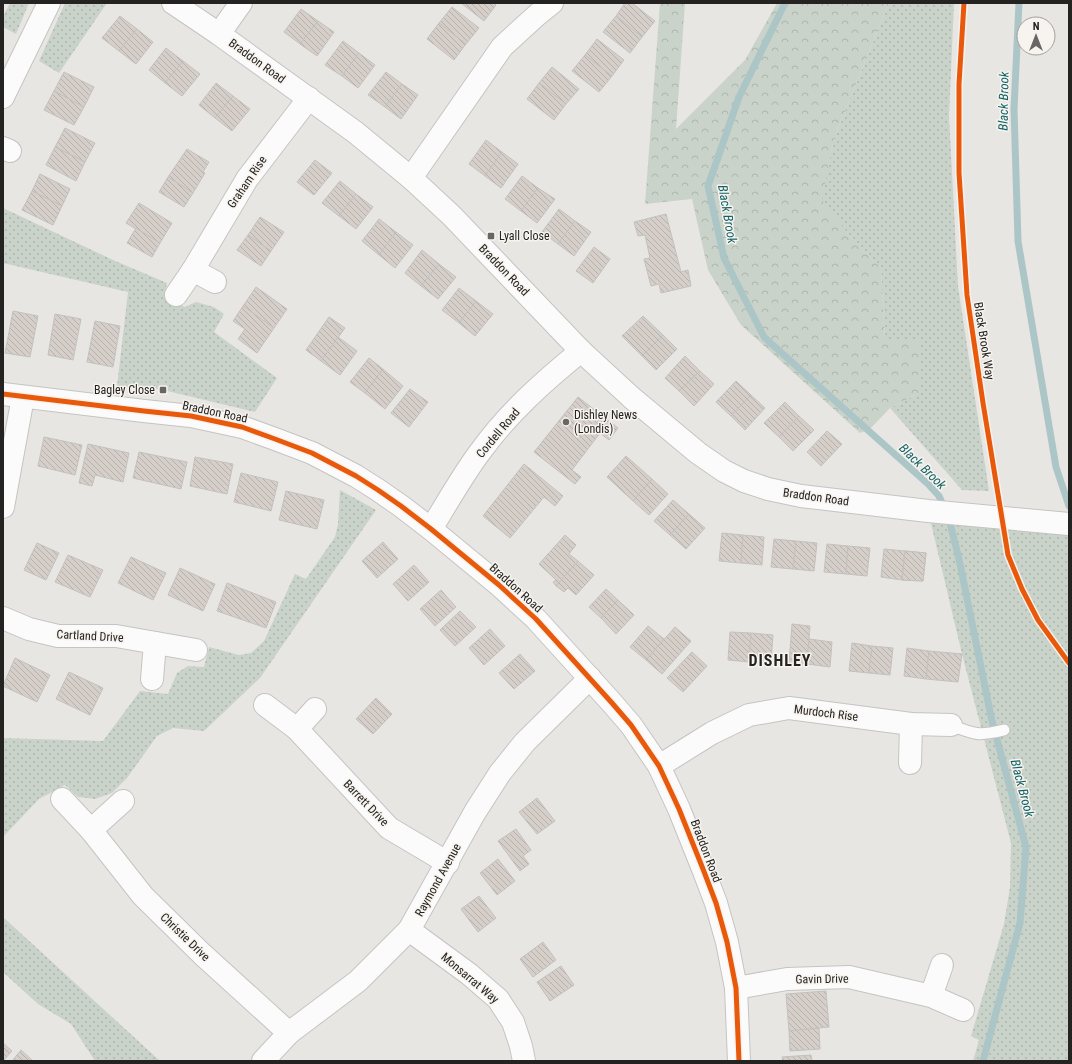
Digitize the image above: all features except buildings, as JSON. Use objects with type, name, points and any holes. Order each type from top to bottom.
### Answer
[{"type":"street","points":[[3,97],[49,3]]},
{"type":"street","name":"Braddon Road","points":[[173,3],[309,98],[355,132],[411,178],[452,216],[580,351],[632,398],[698,454],[724,471],[744,481],[768,489],[801,496],[928,511],[1069,524]]},
{"type":"street","points":[[219,34],[241,3]]},
{"type":"street","points":[[411,178],[502,47],[552,3]]},
{"type":"street","name":"Graham Rise","points":[[176,295],[193,270],[247,179],[309,98]]},
{"type":"street","points":[[193,270],[215,282]]},
{"type":"street","name":"Cordell Road","points":[[431,529],[480,452],[504,422],[544,381],[580,351]]},
{"type":"street","points":[[3,507],[13,396]]},
{"type":"street","name":"Braddon Road","points":[[13,396],[191,416],[242,427],[276,438],[356,476],[401,506],[499,585],[536,619],[590,678],[630,725],[659,766],[687,828],[716,903],[727,942],[736,988],[739,1061]]},
{"type":"street","name":"Cartland Drive","points":[[3,618],[29,629],[58,636],[116,636],[196,650]]},
{"type":"street","points":[[152,679],[155,643]]},
{"type":"street","name":"Raymond Avenue","points":[[263,1061],[289,1033],[358,981],[409,930],[476,812],[500,773],[524,742],[590,678]]},
{"type":"street","name":"Barrett Drive","points":[[266,705],[297,729],[389,828],[448,863]]},
{"type":"street","name":"Murdoch Rise","points":[[659,766],[712,733],[749,715],[789,708],[912,724],[951,725]]},
{"type":"street","points":[[297,729],[316,709]]},
{"type":"street","points":[[910,763],[912,724]]},
{"type":"street","name":"Christie Drive","points":[[62,799],[91,830],[143,896],[202,954],[289,1033]]},
{"type":"street","points":[[91,830],[123,801]]},
{"type":"street","name":"Monsarrat Way","points":[[409,930],[469,974],[498,999],[513,1022],[524,1061]]},
{"type":"street","points":[[930,996],[942,965]]},
{"type":"street","name":"Gavin Drive","points":[[736,988],[787,979],[849,977],[930,996],[963,1010]]},
{"type":"lane","points":[[951,725],[971,734],[986,734],[1004,730]]},
{"type":"green space","points":[[10,3],[29,3],[16,34],[3,27],[3,16]]},
{"type":"green space","points":[[65,3],[107,3],[59,73],[39,61]]},
{"type":"green space","points":[[660,3],[685,3],[676,129],[745,60],[777,3],[889,3],[834,138],[822,200],[849,235],[881,268],[885,339],[920,341],[921,392],[890,408],[870,429],[860,433],[741,325],[708,270],[692,199],[645,204]]},
{"type":"green space","points":[[889,3],[954,3],[949,116],[958,286],[989,491],[962,490],[890,408],[921,392],[885,339],[881,268],[849,235],[821,200],[834,138]]},
{"type":"green space","points":[[3,208],[113,260],[167,283],[164,297],[185,307],[196,302],[214,307],[224,314],[214,332],[277,378],[255,412],[159,389],[117,386],[128,292],[3,263]]},
{"type":"green space","points":[[340,490],[376,510],[260,678],[204,731],[173,728],[157,736],[127,778],[112,793],[95,799],[78,797],[65,785],[39,799],[3,837],[3,738],[103,741],[140,691],[168,694],[177,673],[188,666],[204,667],[209,647],[239,655],[251,653],[264,641],[295,574],[306,579],[335,537],[338,524]]},
{"type":"green space","points":[[928,511],[1069,524],[1069,1061],[973,1061],[979,1040],[971,1036],[1004,924],[1010,887],[1011,843],[962,654]]},
{"type":"green space","points":[[3,917],[160,1061],[95,1061],[71,1024],[38,1004],[3,972]]},
{"type":"waterway","name":"Black Brook","points":[[785,3],[739,97],[708,186],[724,258],[764,337],[928,484],[939,496],[949,519],[959,559],[992,721],[1026,847],[1020,923],[983,1061]]},
{"type":"waterway","name":"Black Brook","points":[[1019,3],[1014,109],[1018,241],[1056,467],[1069,506]]},
{"type":"cycle path","name":"Black Brook Way","points":[[964,3],[959,84],[959,173],[967,295],[983,403],[1008,555],[1022,589],[1038,620],[1069,663]]},
{"type":"cycle path","points":[[3,394],[191,416],[242,427],[312,453],[356,476],[401,506],[499,585],[536,619],[612,703],[631,725],[659,766],[679,809],[703,869],[716,903],[727,942],[736,988],[739,1061]]},
{"type":"place","name":"Lyall Close","points":[[491,236]]},
{"type":"place","name":"Bagley Close","points":[[163,390]]},
{"type":"place","name":"Dishley News (Londis)","points":[[566,422]]},
{"type":"district","name":"DISHLEY","points":[[780,660]]}]
